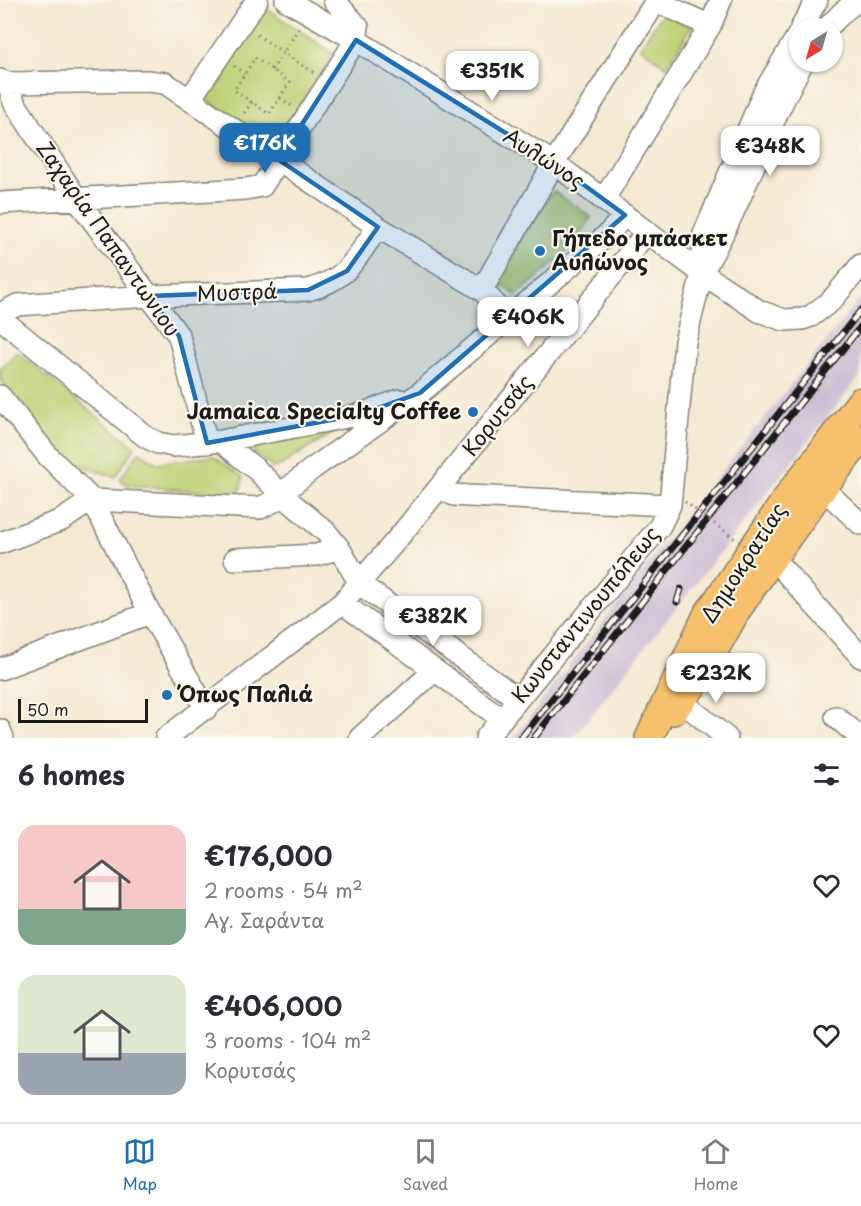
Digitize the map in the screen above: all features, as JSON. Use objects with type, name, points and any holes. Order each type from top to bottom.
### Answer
[{"type":"main road","name":"Δημοκρατίας","points":[[650,738],[707,615],[791,492],[861,401]]},
{"type":"main road","name":"Δημοκρατίας","points":[[650,738],[699,678],[737,610],[825,485],[861,439]]},
{"type":"street","points":[[190,99],[257,0]]},
{"type":"street","name":"Αυλώνος","points":[[286,0],[356,40],[554,163],[702,273]]},
{"type":"street","points":[[0,203],[246,189],[262,186],[356,40],[358,27],[334,0]]},
{"type":"street","points":[[604,199],[710,26],[721,0]]},
{"type":"street","points":[[807,18],[817,0]]},
{"type":"street","points":[[837,18],[858,0]]},
{"type":"street","points":[[482,290],[554,163],[655,1],[710,26]]},
{"type":"street","points":[[702,273],[704,234],[764,92],[789,49]]},
{"type":"street","points":[[702,273],[720,241],[782,100],[797,72]]},
{"type":"street","points":[[4,82],[147,81],[165,83],[378,227],[482,290],[508,319]]},
{"type":"street","name":"Ζαχαρία Παπαντωνίου","points":[[4,82],[14,102],[76,198],[179,336],[214,442]]},
{"type":"street","points":[[0,543],[62,519],[92,500],[260,508],[274,501],[312,469],[420,393],[608,234],[625,215]]},
{"type":"street","name":"Μυστρά","points":[[0,316],[17,305],[150,296],[308,290],[327,285],[346,271],[378,227]]},
{"type":"street","name":"Κορυτσάς","points":[[166,738],[342,603],[439,488],[647,232]]},
{"type":"street","points":[[702,273],[759,311],[776,318],[792,320],[812,316],[821,310],[861,265]]},
{"type":"street","name":"Κωνσταντινουπόλεως","points":[[486,738],[677,503],[685,342],[702,273]]},
{"type":"street","points":[[0,316],[146,437],[158,443],[174,446],[214,442],[357,415],[420,393]]},
{"type":"street","points":[[0,396],[48,456],[92,500],[150,613],[206,709]]},
{"type":"street","points":[[214,442],[258,471],[280,494],[326,532],[339,548],[360,584],[518,699]]},
{"type":"street","points":[[699,678],[861,457]]},
{"type":"street","points":[[439,488],[454,495],[468,496],[677,503]]},
{"type":"street","points":[[831,496],[861,524]]},
{"type":"street","points":[[235,559],[317,555],[339,548]]},
{"type":"street","points":[[780,566],[861,657]]},
{"type":"street","points":[[342,603],[434,672],[502,719]]},
{"type":"street","points":[[0,669],[150,613]]},
{"type":"street","points":[[360,738],[434,672]]},
{"type":"street","points":[[681,701],[727,738]]},
{"type":"street","points":[[836,717],[861,738]]},
{"type":"street","points":[[0,730],[3,738]]},
{"type":"path","points":[[272,70],[309,13]]},
{"type":"path","points":[[240,24],[329,84]]},
{"type":"path","points":[[255,58],[272,70],[290,82],[268,114],[234,90],[255,58]]},
{"type":"path","points":[[677,503],[750,550]]},
{"type":"highlighted area","points":[[356,40],[554,163],[625,215],[420,393],[358,415],[207,443],[179,336],[149,296],[308,290],[347,271],[378,227],[279,160]]},
{"type":"shaded area","points":[[861,297],[861,375],[573,738],[514,738],[647,565]]},
{"type":"green space","points":[[264,7],[334,54],[274,145],[205,99]]},
{"type":"green space","points":[[663,13],[692,26],[667,67],[640,47]]},
{"type":"green space","name":"Γήπεδο μπάσκετ Αυλώνος","points":[[553,191],[591,217],[567,250],[516,295],[495,280]]},
{"type":"green space","points":[[17,352],[135,447],[115,477],[62,459],[0,379],[0,369]]},
{"type":"green space","points":[[340,429],[273,468],[253,452],[257,446]]},
{"type":"green space","points":[[139,452],[157,463],[213,456],[243,477],[239,495],[128,485],[120,479]]},
{"type":"railway","points":[[521,738],[861,310]]},
{"type":"railway","points":[[534,738],[861,326]]},
{"type":"railway","points":[[677,602],[681,589]]},
{"type":"place","name":"Γήπεδο μπάσκετ Αυλώνος","points":[[540,251]]},
{"type":"place","name":"Jamaica Specialty Coffee","points":[[473,412]]},
{"type":"place","name":"Όπως Παλιά","points":[[167,695]]}]
